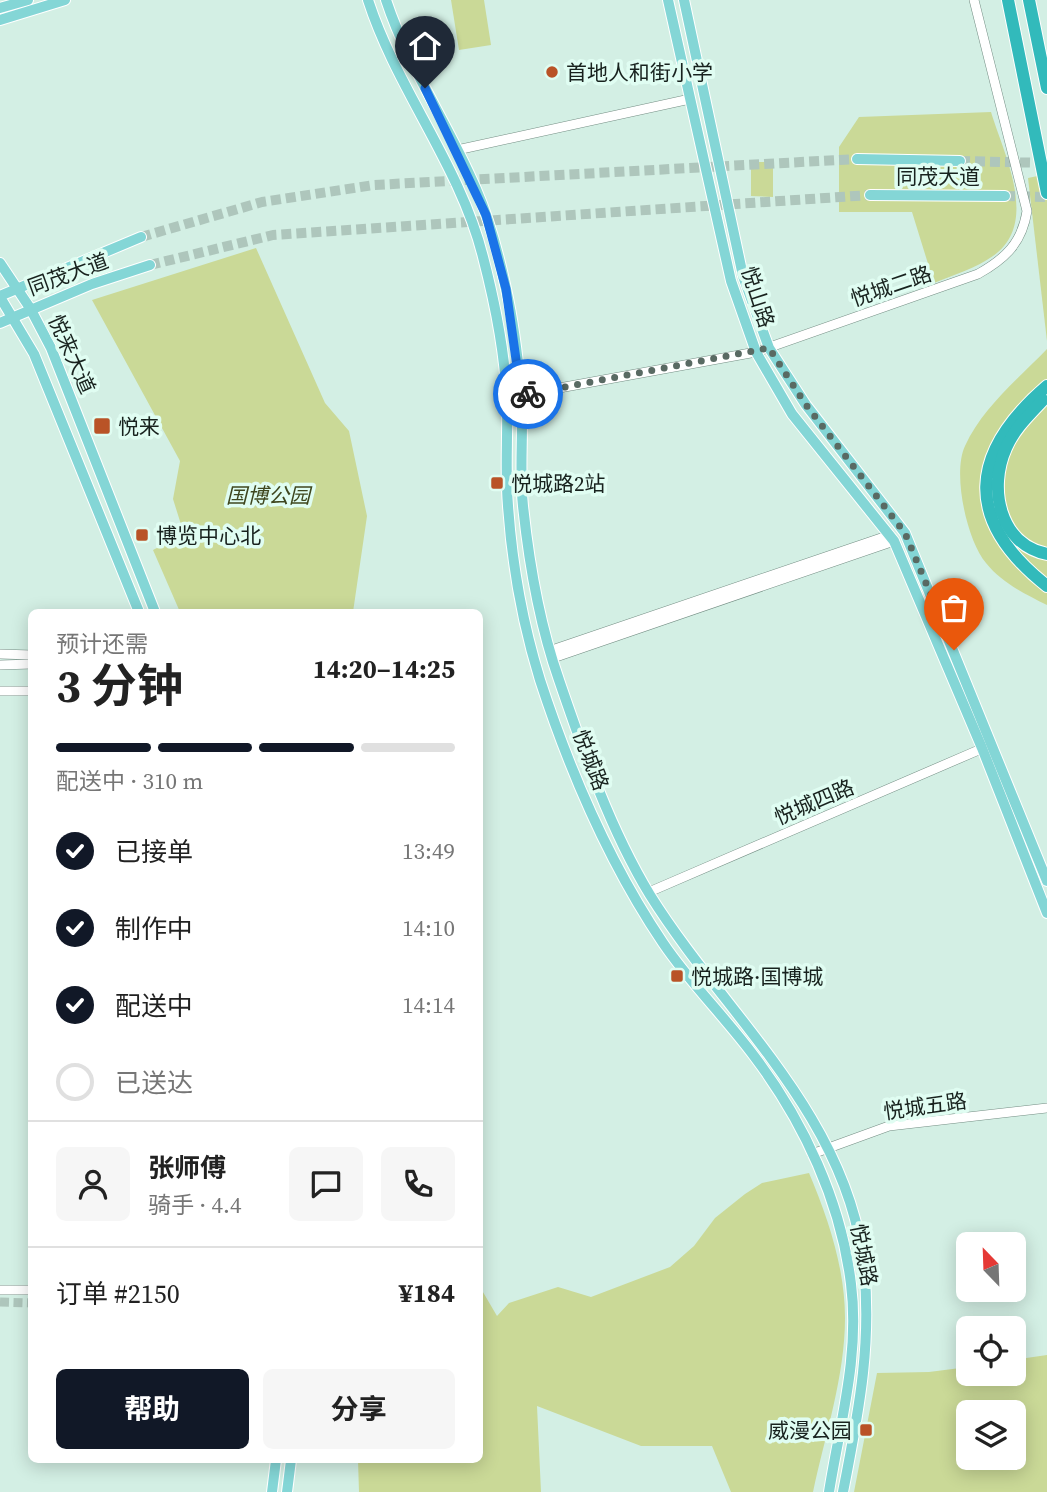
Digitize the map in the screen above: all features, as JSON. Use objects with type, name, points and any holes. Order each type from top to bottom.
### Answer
[{"type":"highway","points":[[1008,0],[1047,193]]},
{"type":"highway","points":[[1029,0],[1047,88]]},
{"type":"highway","points":[[1032,14],[1047,50]]},
{"type":"highway","points":[[1045,393],[1006,446],[1000,463],[998,494],[1010,531],[1026,547],[1047,554]]},
{"type":"highway","points":[[1045,393],[1008,424],[997,442],[990,459],[987,494],[993,524],[1006,547],[1047,586]]},
{"type":"main road","points":[[0,8],[28,0]]},
{"type":"main road","points":[[0,20],[65,0]]},
{"type":"main road","name":"悦城路","points":[[368,0],[388,52],[461,189],[483,257],[498,329],[507,397],[508,505],[518,584],[539,677],[582,795],[635,898],[664,944],[766,1073],[813,1154],[835,1210],[846,1252],[854,1319],[851,1377],[829,1492]]},
{"type":"main road","name":"悦城路","points":[[386,0],[404,47],[475,187],[498,253],[514,332],[521,395],[523,504],[535,580],[552,654],[599,790],[649,892],[695,960],[786,1076],[826,1148],[854,1218],[862,1250],[867,1306],[864,1380],[844,1492]]},
{"type":"main road","name":"悦山路","points":[[668,0],[731,281],[756,352],[792,414],[892,538],[982,748],[1047,913]]},
{"type":"main road","name":"悦山路","points":[[684,0],[743,276],[769,348],[806,405],[905,533],[993,743],[1047,881]]},
{"type":"main road","name":"同茂大道","points":[[857,159],[960,161]]},
{"type":"main road","name":"同茂大道","points":[[870,195],[1005,196]]},
{"type":"main road","name":"同茂大道","points":[[0,297],[141,237]]},
{"type":"main road","name":"悦来大道","points":[[0,263],[30,308],[72,400],[154,609]]},
{"type":"main road","name":"同茂大道","points":[[0,323],[30,308],[150,265]]},
{"type":"main road","name":"悦来大道","points":[[0,297],[34,354],[138,609]]},
{"type":"main road","points":[[272,1492],[276,1463]]},
{"type":"main road","points":[[287,1492],[291,1463]]},
{"type":"street","name":"悦城二路","points":[[521,395],[756,352],[978,274],[1001,261],[1016,244],[1024,228],[1027,211],[1024,190],[974,0]]},
{"type":"street","points":[[457,150],[690,99]]},
{"type":"street","points":[[552,654],[892,538]]},
{"type":"street","points":[[0,654],[28,654]]},
{"type":"street","points":[[0,665],[28,664]]},
{"type":"street","points":[[1,691],[28,691]]},
{"type":"street","name":"悦城四路","points":[[649,892],[993,743]]},
{"type":"street","name":"悦城五路","points":[[813,1154],[889,1126],[1047,1108]]},
{"type":"street","points":[[0,1290],[28,1290]]},
{"type":"green space","points":[[451,0],[484,0],[491,45],[459,50]]},
{"type":"green space","points":[[991,112],[1010,168],[1016,207],[1014,226],[1007,242],[993,256],[972,268],[934,283],[912,212],[839,212],[839,147],[859,117]]},
{"type":"green space","points":[[751,162],[773,162],[773,197],[751,196]]},
{"type":"green space","points":[[1047,174],[1047,341],[1028,178]]},
{"type":"green space","name":"国博公园","points":[[256,248],[325,403],[349,431],[367,516],[353,609],[179,609],[153,550],[184,534],[173,499],[180,461],[92,300]]},
{"type":"green space","points":[[1047,349],[1047,605],[1007,582],[992,570],[979,553],[968,523],[960,473],[965,446],[981,419],[1001,394]]},
{"type":"green space","points":[[809,1173],[839,1262],[845,1318],[842,1362],[813,1492],[731,1492],[712,1446],[641,1446],[537,1406],[541,1492],[359,1492],[358,1463],[483,1463],[483,1292],[497,1316],[509,1303],[558,1287],[591,1297],[670,1267],[694,1246],[715,1218],[762,1183]]},
{"type":"green space","points":[[1047,1355],[1047,1492],[854,1492],[877,1373],[956,1369],[956,1386],[1026,1386],[1026,1358]]},
{"type":"tunnel","points":[[141,237],[262,202],[374,185],[857,159]]},
{"type":"tunnel","points":[[960,161],[1047,163]]},
{"type":"tunnel","points":[[150,265],[273,235],[870,195]]},
{"type":"tunnel","points":[[1005,196],[1047,197]]},
{"type":"tunnel","points":[[0,1302],[28,1303]]},
{"type":"way so far","points":[[528,394],[769,348],[806,405],[905,533],[954,650]]},
{"type":"place","name":"首地人和街小学","points":[[552,72]]},
{"type":"place","name":"悦来","points":[[102,426]]},
{"type":"place","name":"悦城路2站","points":[[497,483]]},
{"type":"place","name":"博览中心北","points":[[142,535]]},
{"type":"place","name":"悦城路·国博城","points":[[677,976]]},
{"type":"place","name":"威漫公园","points":[[866,1430]]},
{"type":"route","points":[[425,88],[466,168],[486,215],[506,289],[521,395],[528,394]]}]
